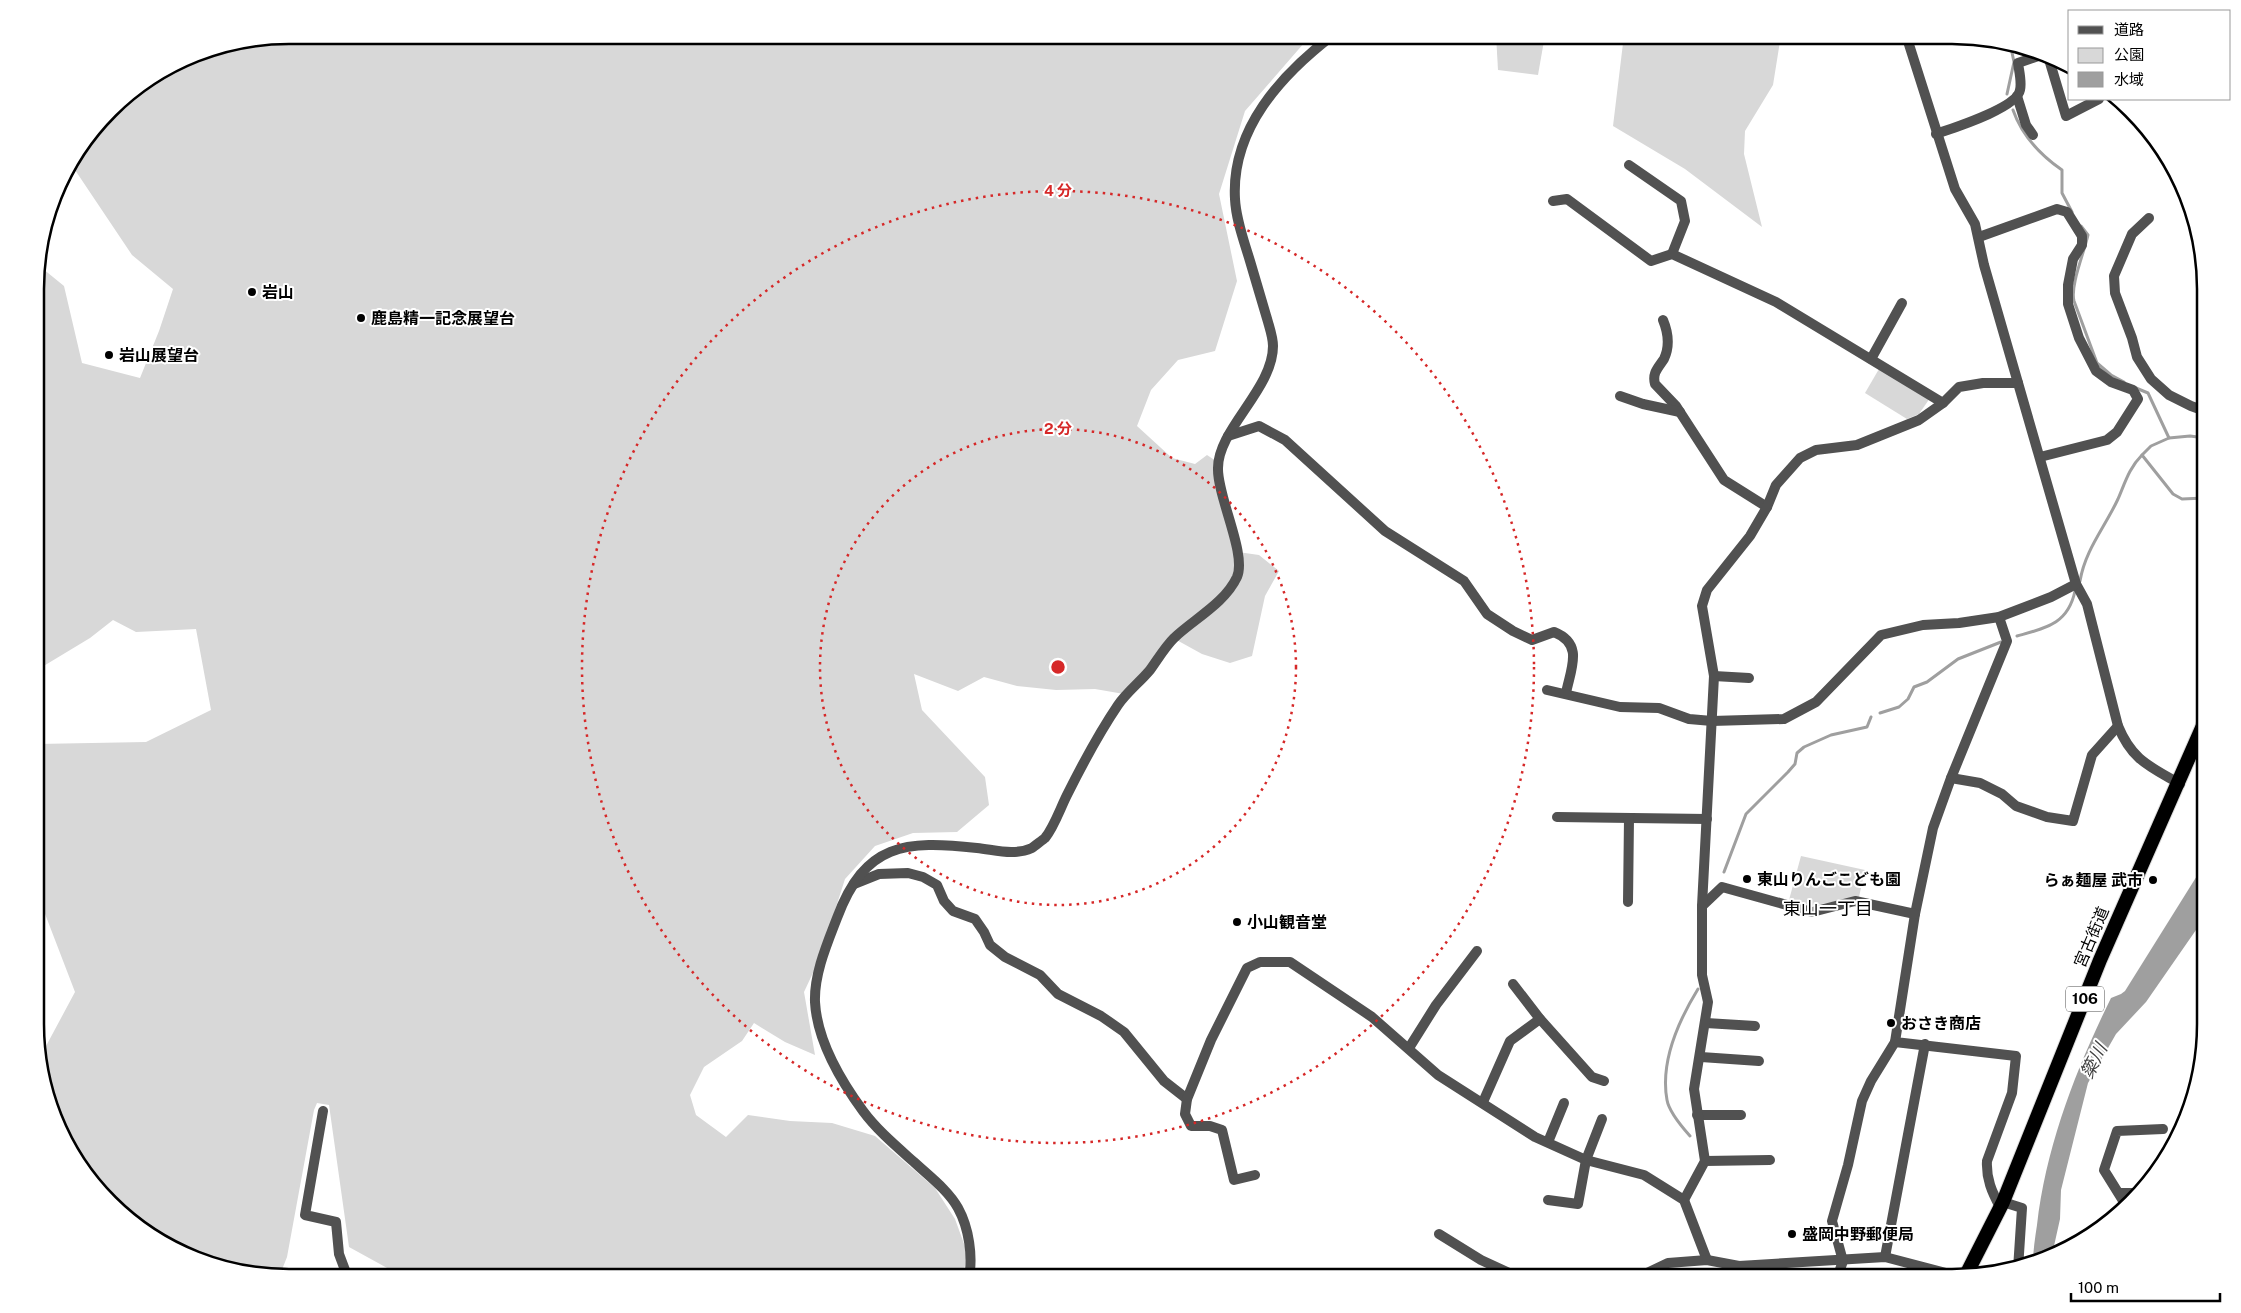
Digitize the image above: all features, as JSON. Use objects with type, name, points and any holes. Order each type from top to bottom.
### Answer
[{"type":"highway","name":"宮古街道","points":[[1970,1269],[2002,1204],[2136,876],[2180,784],[2197,743]]},
{"type":"street","points":[[970,1269],[970,1247],[965,1226],[958,1209],[949,1196],[864,1112],[826,1048],[815,1002],[818,973],[843,902],[853,884],[868,865],[886,853],[916,844],[982,848],[1008,853],[1033,847],[1045,838],[1069,790],[1119,702],[1148,672],[1170,641],[1222,597],[1238,575],[1239,560],[1224,504],[1218,468],[1222,446],[1244,413],[1269,366],[1274,344],[1240,227],[1235,202],[1235,170],[1248,131],[1258,111],[1290,72],[1323,44]]},
{"type":"street","points":[[1909,44],[1954,189],[1976,224],[1984,265],[2076,584],[2087,604],[2118,726],[2125,743],[2136,758],[2180,784]]},
{"type":"street","points":[[1936,134],[1972,122],[2017,96],[2020,90],[2018,63],[2033,58]]},
{"type":"street","points":[[2050,64],[2066,116],[2097,100]]},
{"type":"street","points":[[2017,96],[2026,125],[2033,135]]},
{"type":"street","points":[[1629,165],[1681,201],[1686,221],[1672,254]]},
{"type":"street","points":[[1553,201],[1567,200],[1651,261],[1672,254],[1776,302],[1943,403]]},
{"type":"street","points":[[1979,237],[2057,209],[2067,212],[2082,236],[2082,245],[2073,259],[2068,285],[2068,304],[2079,338],[2096,371],[2111,382],[2133,390],[2138,399],[2116,432],[2107,440],[2040,457]]},
{"type":"street","points":[[2149,218],[2132,234],[2114,276],[2114,294],[2132,338],[2137,357],[2152,379],[2169,395],[2197,408]]},
{"type":"street","points":[[1871,359],[1902,303]]},
{"type":"street","points":[[1663,320],[1667,330],[1668,346],[1654,378],[1661,392],[1680,412],[1724,480],[1767,507]]},
{"type":"street","points":[[1684,1200],[1706,1161],[1694,1089],[1701,1057],[1708,1002],[1702,975],[1702,906],[1714,676],[1702,606],[1707,590],[1750,536],[1767,507],[1776,485],[1800,458],[1816,450],[1857,445],[1919,420],[1943,403],[1959,387],[1983,382],[2018,383]]},
{"type":"street","points":[[1620,396],[1643,404],[1680,412]]},
{"type":"street","points":[[1228,436],[1259,426],[1285,440],[1385,531],[1464,581],[1487,614],[1513,631],[1532,640],[1554,632],[1567,637],[1574,651],[1566,693]]},
{"type":"street","points":[[1547,690],[1620,707],[1659,708],[1689,719],[1770,721],[1784,718],[1816,702],[1881,635],[1923,625],[1999,618],[2051,597],[2076,584]]},
{"type":"street","points":[[1840,1269],[1843,1260],[1832,1221],[1850,1156],[1862,1101],[1895,1042],[1915,914],[1933,828],[1951,778],[2007,641],[1999,618]]},
{"type":"street","points":[[1714,676],[1750,678]]},
{"type":"street","points":[[1951,778],[1980,784],[2002,794],[2016,806],[2047,817],[2073,821],[2092,755],[2118,726]]},
{"type":"street","points":[[1557,817],[1707,819]]},
{"type":"street","points":[[1628,902],[1629,818]]},
{"type":"street","points":[[853,884],[879,874],[908,873],[923,877],[937,885],[944,901],[953,911],[975,919],[990,945],[1005,957],[1040,975],[1058,994],[1101,1016],[1124,1032],[1164,1081],[1187,1099]]},
{"type":"street","points":[[1702,906],[1722,888],[1812,912],[1855,901],[1915,914]]},
{"type":"street","points":[[1409,1048],[1436,1005],[1477,951]]},
{"type":"street","points":[[1255,1175],[1234,1180],[1222,1130],[1210,1126],[1191,1126],[1185,1114],[1187,1099],[1211,1040],[1247,968],[1260,962],[1290,962],[1372,1016],[1438,1075],[1535,1137],[1586,1160],[1644,1175],[1684,1200],[1707,1260]]},
{"type":"street","points":[[1513,984],[1540,1019],[1592,1077],[1604,1080]]},
{"type":"street","points":[[1483,1102],[1510,1041],[1540,1019]]},
{"type":"street","points":[[1706,1023],[1755,1026]]},
{"type":"street","points":[[1895,1042],[2016,1056],[2012,1093],[1987,1161],[1987,1172],[1990,1189],[2002,1204],[2022,1208],[2019,1260]]},
{"type":"street","points":[[1885,1257],[1925,1044]]},
{"type":"street","points":[[1701,1057],[1759,1061]]},
{"type":"street","points":[[1548,1142],[1564,1103]]},
{"type":"street","points":[[323,1111],[305,1215],[336,1222],[339,1254],[346,1269]]},
{"type":"street","points":[[1697,1116],[1741,1115]]},
{"type":"street","points":[[1548,1200],[1578,1204],[1586,1160],[1602,1119]]},
{"type":"street","points":[[2123,1199],[2104,1170],[2117,1131],[2163,1129]]},
{"type":"street","points":[[1706,1161],[1770,1160]]},
{"type":"street","points":[[2119,1193],[2129,1193]]},
{"type":"street","points":[[1439,1234],[1481,1260],[1500,1269]]},
{"type":"street","points":[[1655,1269],[1668,1263],[1707,1260],[1739,1266],[1885,1257],[1928,1269]]},
{"type":"green space","points":[[273,44],[1303,44],[1245,111],[1219,194],[1237,281],[1215,351],[1178,360],[1151,390],[1137,426],[1172,458],[1195,464],[1207,455],[1219,463],[1238,552],[1259,555],[1279,571],[1265,596],[1252,656],[1230,663],[1202,654],[1173,638],[1124,694],[1095,689],[1056,690],[1017,686],[984,677],[958,691],[914,674],[922,710],[985,777],[989,805],[957,832],[913,833],[875,846],[845,879],[819,960],[804,992],[815,1055],[785,1042],[754,1023],[742,1041],[704,1067],[690,1095],[696,1115],[726,1137],[748,1115],[790,1121],[832,1123],[875,1136],[935,1188],[955,1219],[967,1252],[964,1269],[389,1269],[349,1247],[329,1105],[317,1103],[314,1110],[287,1257],[282,1269],[241,1265],[195,1251],[180,1244],[140,1219],[94,1173],[77,1147],[62,1118],[48,1072],[45,1048],[75,992],[44,911],[44,744],[146,742],[211,710],[196,629],[136,632],[113,620],[90,638],[44,666],[44,270],[64,286],[82,363],[140,378],[173,289],[132,255],[75,170],[105,127],[140,94],[166,77],[195,62],[241,48]]},
{"type":"green space","points":[[1497,44],[1543,44],[1538,75],[1498,70]]},
{"type":"green space","points":[[1623,44],[1780,44],[1773,85],[1745,131],[1744,154],[1762,227],[1685,169],[1613,126]]},
{"type":"green space","points":[[1879,369],[1930,398],[1919,414],[1907,419],[1865,393]]},
{"type":"green space","points":[[1801,856],[1865,870],[1859,897],[1811,906],[1789,900]]},
{"type":"water","name":"簗川","points":[[2197,876],[2197,929],[2146,1002],[2116,1034],[2088,1083],[2061,1190],[2060,1219],[2054,1247],[2033,1255],[2041,1195],[2047,1166],[2064,1108],[2086,1052],[2111,998],[2125,991]]},
{"type":"waterway","points":[[2007,94],[2014,62],[2012,51]]},
{"type":"waterway","points":[[2013,110],[2021,128],[2032,144],[2062,170],[2062,193],[2072,212]]},
{"type":"waterway","points":[[2081,226],[2088,235],[2074,287],[2074,301],[2097,363],[2111,375],[2124,382]]},
{"type":"waterway","points":[[2136,388],[2148,393],[2169,438],[2151,446],[2142,455],[2173,494],[2182,499],[2197,498]]},
{"type":"waterway","points":[[2169,438],[2197,437]]},
{"type":"waterway","points":[[2080,581],[2086,559],[2113,509],[2125,481],[2142,455]]},
{"type":"waterway","points":[[2017,636],[2046,627],[2061,618],[2072,602],[2075,591]]},
{"type":"waterway","points":[[1880,713],[1899,707],[1908,699],[1914,687],[1927,682],[1958,659],[2001,642]]},
{"type":"waterway","points":[[1724,872],[1746,814],[1795,764],[1797,753],[1804,747],[1831,735],[1867,727],[1871,717]]},
{"type":"waterway","points":[[1690,1136],[1676,1119],[1668,1105],[1666,1071],[1678,1028],[1698,989]]},
{"type":"place","name":"岩山","points":[[252,292]]},
{"type":"place","name":"鹿島精一記念展望台","points":[[361,318]]},
{"type":"place","name":"岩山展望台","points":[[109,355]]},
{"type":"place","name":"東山りんごこども園","points":[[1747,879]]},
{"type":"place","name":"らぁ麺屋 武市","points":[[2153,880]]},
{"type":"place","name":"小山観音堂","points":[[1237,922]]},
{"type":"place","name":"おさき商店","points":[[1891,1023]]},
{"type":"place","name":"盛岡中野郵便局","points":[[1792,1234]]},
{"type":"district","name":"東山一丁目","points":[[1828,909]]}]
